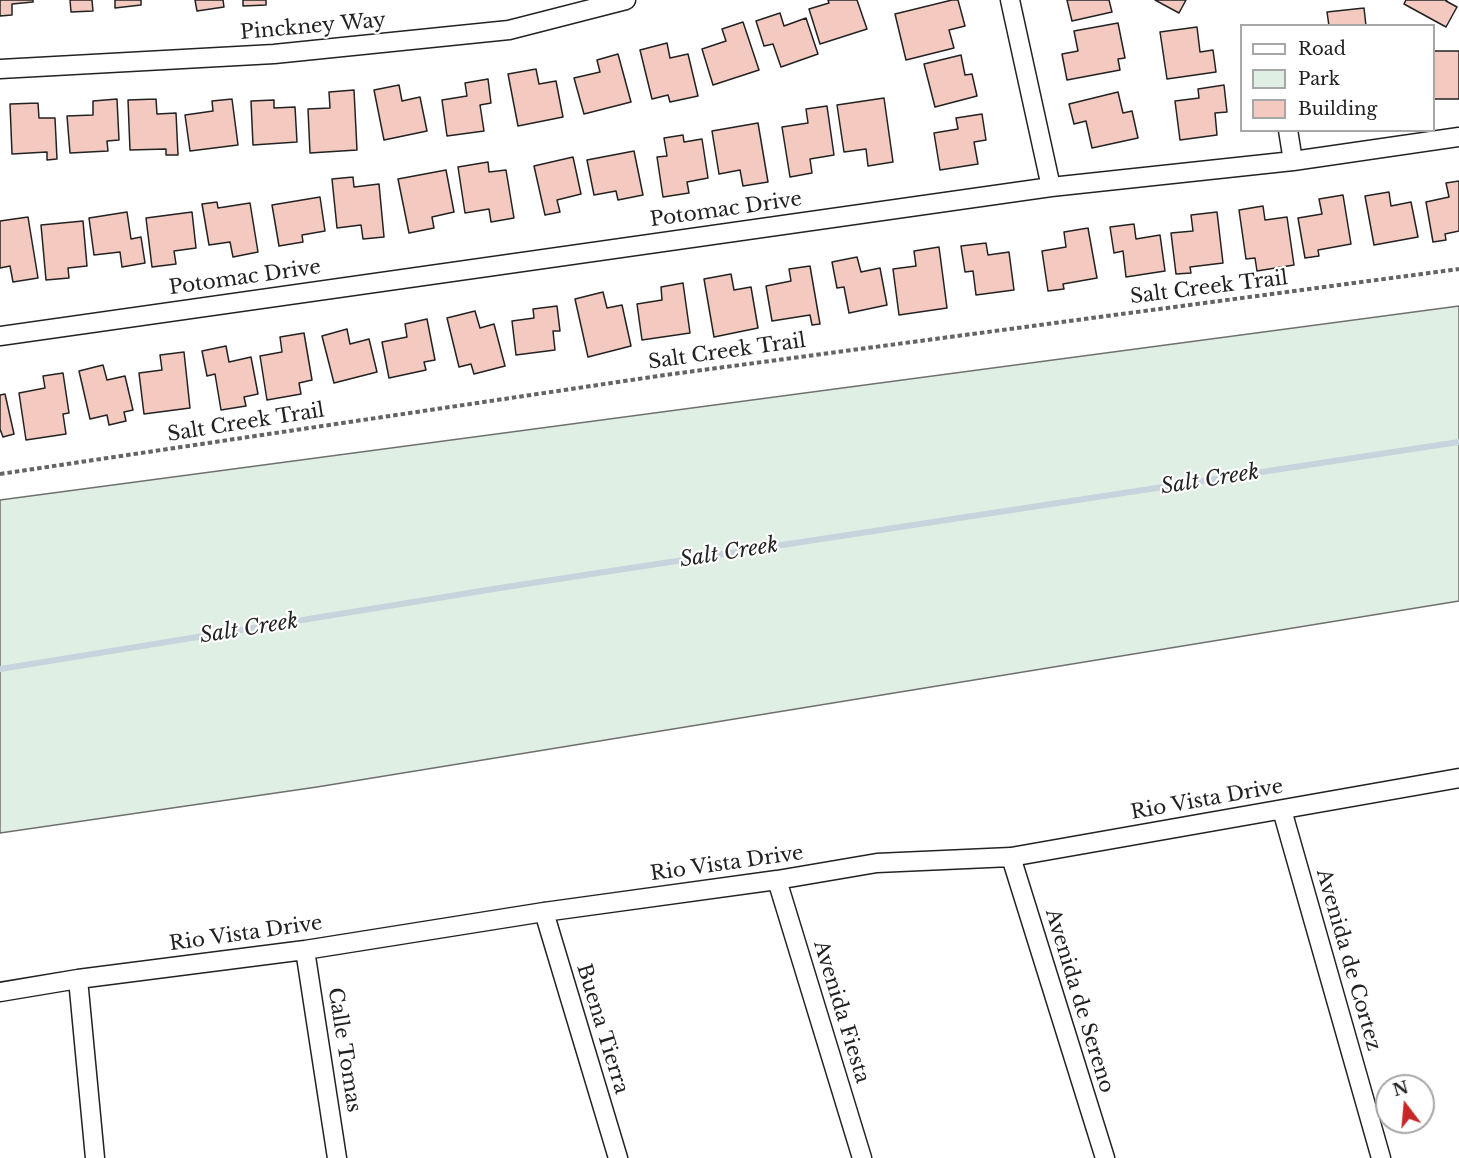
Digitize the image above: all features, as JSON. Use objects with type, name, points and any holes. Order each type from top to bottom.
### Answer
[{"type":"street","name":"Pinckney Way","points":[[0,69],[274,54],[509,30],[626,0]]},
{"type":"street","points":[[1010,0],[1052,187]]},
{"type":"street","points":[[1288,132],[1293,161]]},
{"type":"street","name":"Potomac Drive","points":[[0,336],[1052,187],[1293,161],[1459,137]]},
{"type":"street","name":"Rio Vista Drive","points":[[0,992],[78,979],[305,950],[878,863],[1011,857],[1459,778]]},
{"type":"street","name":"Avenida de Cortez","points":[[1282,810],[1380,1158]]},
{"type":"street","name":"Avenida de Sereno","points":[[1011,857],[1104,1158]]},
{"type":"street","name":"Avenida Fiesta","points":[[777,880],[862,1158]]},
{"type":"street","name":"Buena Tierra","points":[[544,912],[618,1158]]},
{"type":"street","name":"Calle Tomas","points":[[305,950],[337,1158]]},
{"type":"street","points":[[78,979],[95,1158]]},
{"type":"path","name":"Salt Creek Trail","points":[[0,474],[664,375],[1459,269]]},
{"type":"green space","points":[[1459,306],[1459,601],[317,787],[0,833],[0,500]]},
{"type":"building","points":[[0,0],[33,0],[33,2],[12,4],[12,15],[0,16]]},
{"type":"building","points":[[70,0],[92,0],[93,11],[71,12]]},
{"type":"building","points":[[115,0],[141,0],[141,5],[115,8]]},
{"type":"building","points":[[195,0],[223,0],[224,7],[197,11]]},
{"type":"building","points":[[243,0],[266,0],[266,5],[243,6]]},
{"type":"building","points":[[828,0],[857,0],[867,29],[820,44],[809,9],[829,3]]},
{"type":"building","points":[[958,0],[965,26],[949,30],[954,48],[906,60],[895,14]]},
{"type":"building","points":[[1067,0],[1109,0],[1112,12],[1072,21]]},
{"type":"building","points":[[1155,0],[1186,0],[1179,13]]},
{"type":"building","points":[[1406,0],[1447,0],[1457,7],[1446,27],[1404,4]]},
{"type":"building","points":[[1364,8],[1366,24],[1329,24],[1327,12]]},
{"type":"building","points":[[780,13],[784,26],[806,18],[818,54],[781,67],[773,44],[764,46],[756,21]]},
{"type":"building","points":[[743,22],[759,70],[713,85],[702,49],[726,41],[722,29]]},
{"type":"building","points":[[1118,23],[1125,58],[1118,59],[1120,70],[1067,80],[1062,54],[1078,51],[1074,31]]},
{"type":"building","points":[[1197,27],[1200,52],[1213,50],[1216,72],[1167,79],[1160,32]]},
{"type":"building","points":[[667,43],[670,58],[688,54],[698,96],[670,102],[668,95],[652,99],[640,50]]},
{"type":"building","points":[[1435,51],[1459,51],[1459,99],[1435,99]]},
{"type":"building","points":[[618,54],[631,102],[584,114],[574,78],[600,72],[597,60]]},
{"type":"building","points":[[961,55],[965,75],[972,74],[977,96],[935,107],[924,64]]},
{"type":"building","points":[[536,69],[539,84],[556,81],[563,117],[518,126],[508,74]]},
{"type":"building","points":[[488,79],[491,103],[480,105],[484,131],[447,136],[442,100],[467,96],[465,83]]},
{"type":"building","points":[[399,85],[402,101],[420,97],[427,131],[384,140],[374,90]]},
{"type":"building","points":[[1224,85],[1227,112],[1215,113],[1217,135],[1180,140],[1175,101],[1199,98],[1198,89]]},
{"type":"building","points":[[354,90],[357,150],[310,153],[308,109],[330,108],[329,92]]},
{"type":"building","points":[[1118,92],[1123,113],[1132,111],[1138,138],[1092,148],[1086,121],[1074,124],[1069,104]]},
{"type":"building","points":[[884,98],[893,162],[868,166],[866,149],[844,152],[837,105]]},
{"type":"building","points":[[117,99],[119,140],[107,141],[108,151],[70,153],[67,116],[93,115],[93,101]]},
{"type":"building","points":[[156,99],[157,114],[176,113],[178,155],[166,155],[166,149],[130,150],[128,100]]},
{"type":"building","points":[[232,99],[238,145],[190,151],[185,115],[213,111],[212,101]]},
{"type":"building","points":[[274,100],[274,108],[295,107],[297,142],[253,145],[251,101]]},
{"type":"building","points":[[38,103],[39,118],[55,118],[57,159],[47,160],[47,152],[12,154],[10,104]]},
{"type":"building","points":[[827,106],[834,155],[810,159],[812,173],[790,177],[782,127],[808,123],[806,109]]},
{"type":"building","points":[[982,114],[986,140],[974,142],[978,164],[940,170],[934,133],[958,129],[956,118]]},
{"type":"building","points":[[758,123],[768,182],[743,186],[740,170],[719,174],[712,131]]},
{"type":"building","points":[[683,135],[684,142],[702,139],[708,178],[687,182],[689,193],[663,197],[657,157],[667,156],[664,138]]},
{"type":"building","points":[[634,151],[643,195],[618,200],[616,191],[594,195],[587,160]]},
{"type":"building","points":[[573,157],[581,194],[557,200],[560,212],[545,215],[534,166]]},
{"type":"building","points":[[488,162],[489,172],[506,170],[514,218],[491,222],[489,209],[465,213],[458,167]]},
{"type":"building","points":[[446,170],[454,212],[432,217],[434,228],[409,233],[398,179]]},
{"type":"building","points":[[353,177],[354,187],[379,184],[384,237],[363,239],[361,225],[337,228],[332,179]]},
{"type":"building","points":[[1459,181],[1459,231],[1445,234],[1446,240],[1433,242],[1426,202],[1449,197],[1446,183]]},
{"type":"building","points":[[1389,192],[1391,206],[1411,202],[1418,237],[1374,245],[1365,196]]},
{"type":"building","points":[[1343,195],[1351,244],[1318,250],[1319,256],[1305,258],[1298,218],[1322,214],[1319,199]]},
{"type":"building","points":[[320,197],[325,231],[302,235],[303,242],[279,246],[272,205]]},
{"type":"building","points":[[217,202],[218,208],[250,203],[258,252],[233,257],[230,242],[209,245],[202,204]]},
{"type":"building","points":[[1263,206],[1265,220],[1287,217],[1294,265],[1257,271],[1255,258],[1246,259],[1239,210]]},
{"type":"building","points":[[127,212],[131,239],[141,237],[145,263],[122,267],[120,252],[94,255],[89,218]]},
{"type":"building","points":[[192,212],[196,248],[174,251],[176,264],[152,267],[146,218]]},
{"type":"building","points":[[1217,212],[1223,263],[1190,267],[1191,273],[1176,274],[1171,233],[1193,231],[1191,215]]},
{"type":"building","points":[[28,217],[38,278],[13,282],[10,266],[0,268],[0,221]]},
{"type":"building","points":[[83,221],[87,266],[68,268],[69,278],[46,280],[41,225]]},
{"type":"building","points":[[1134,224],[1136,239],[1160,235],[1165,271],[1126,277],[1123,251],[1114,253],[1110,227]]},
{"type":"building","points":[[1088,228],[1097,278],[1063,284],[1064,289],[1048,291],[1042,251],[1066,247],[1064,232]]},
{"type":"building","points":[[986,243],[988,255],[1009,252],[1014,290],[976,295],[973,271],[965,272],[961,246]]},
{"type":"building","points":[[939,247],[947,308],[899,315],[893,269],[916,266],[914,251]]},
{"type":"building","points":[[857,257],[861,272],[880,268],[887,305],[849,313],[844,287],[837,288],[832,262]]},
{"type":"building","points":[[810,266],[820,324],[812,325],[810,315],[772,321],[766,286],[791,281],[789,269]]},
{"type":"building","points":[[731,274],[734,290],[751,287],[758,328],[714,337],[704,279]]},
{"type":"building","points":[[683,283],[690,333],[642,340],[637,304],[662,300],[661,287]]},
{"type":"building","points":[[603,292],[607,308],[622,305],[631,346],[588,357],[575,299]]},
{"type":"building","points":[[557,306],[560,331],[553,331],[555,350],[516,355],[512,321],[534,318],[533,309]]},
{"type":"building","points":[[475,311],[480,328],[494,324],[505,366],[474,374],[471,364],[459,367],[447,318]]},
{"type":"building","points":[[427,319],[435,360],[424,362],[426,370],[389,378],[382,342],[407,337],[405,324]]},
{"type":"building","points":[[347,329],[350,344],[369,339],[377,372],[334,383],[322,336]]},
{"type":"building","points":[[304,333],[312,380],[299,383],[301,394],[267,400],[260,356],[282,352],[280,337]]},
{"type":"building","points":[[226,346],[229,362],[251,357],[258,394],[244,397],[246,406],[221,410],[215,374],[207,376],[202,351]]},
{"type":"building","points":[[184,352],[190,408],[144,414],[139,373],[162,370],[160,355]]},
{"type":"building","points":[[103,365],[107,380],[125,376],[133,410],[124,412],[126,421],[109,425],[107,415],[90,419],[79,371]]},
{"type":"building","points":[[63,373],[69,413],[63,414],[66,434],[26,440],[19,393],[45,388],[43,376]]},
{"type":"building","points":[[5,394],[14,434],[3,437],[0,429],[0,395]]},
{"type":"waterway","name":"Salt Creek","points":[[0,669],[506,587],[1459,442]]}]
